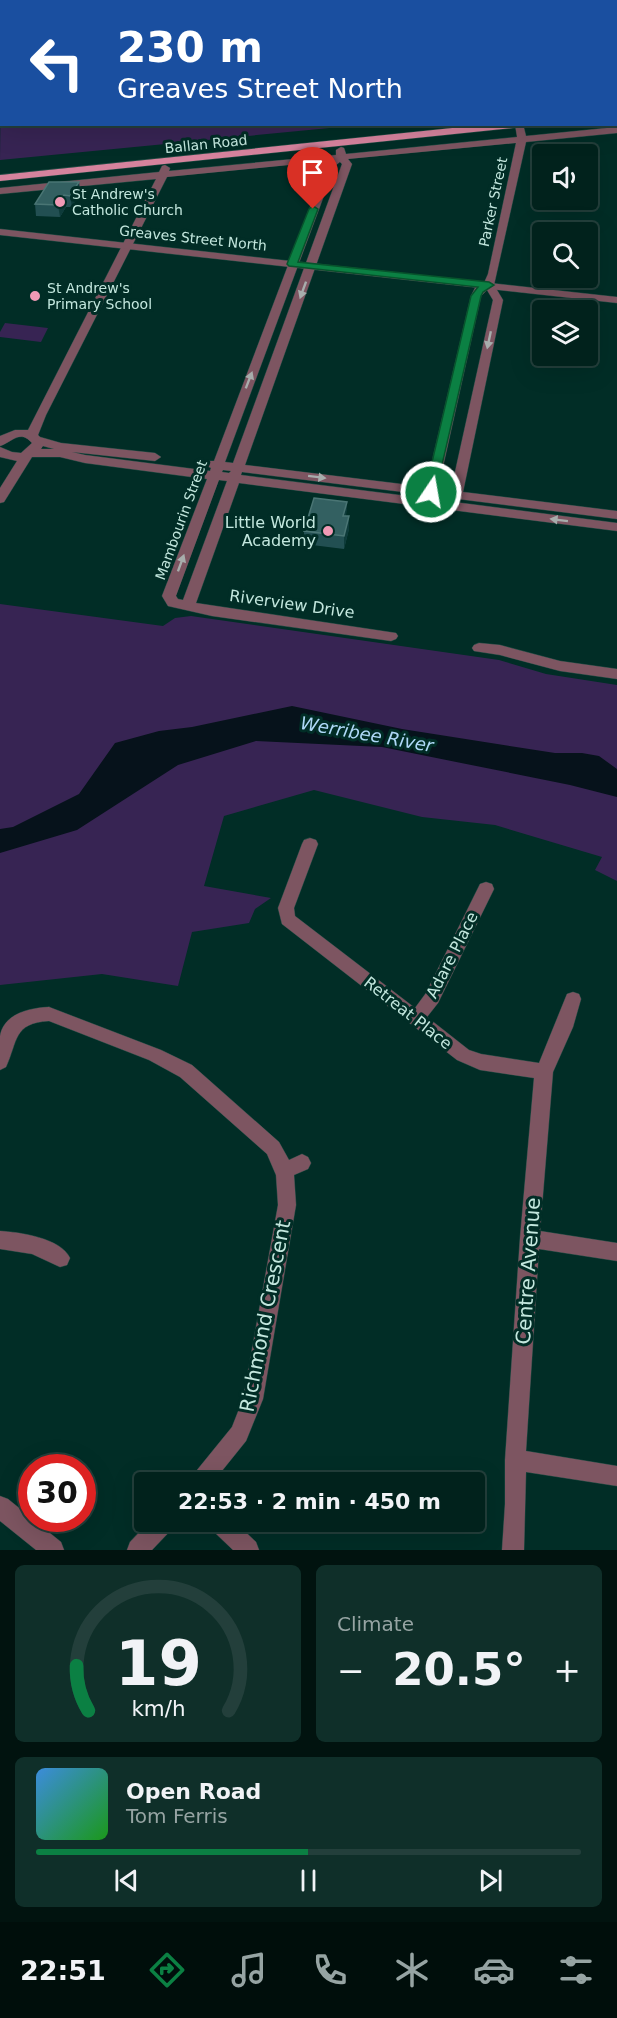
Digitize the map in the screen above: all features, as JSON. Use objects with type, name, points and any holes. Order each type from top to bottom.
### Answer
[{"type":"main road","name":"Ballan Road","points":[[0,178],[511,126]]},
{"type":"street","name":"Parker Street","points":[[456,495],[498,300],[489,285],[522,139],[521,126]]},
{"type":"street","points":[[0,191],[617,130]]},
{"type":"street","points":[[188,606],[347,164],[341,157],[338,143]]},
{"type":"street","name":"Mambourin Street","points":[[188,606],[174,603],[169,596],[292,264],[331,165],[341,157]]},
{"type":"street","points":[[0,500],[16,470],[37,446],[35,437],[40,415],[164,175],[163,162]]},
{"type":"street","name":"Greaves Street North","points":[[0,232],[617,299]]},
{"type":"street","name":"Parker Street","points":[[431,492],[476,296],[479,290],[489,285]]},
{"type":"street","points":[[6,437],[40,415]]},
{"type":"street","points":[[6,437],[35,437],[60,447],[443,504],[617,527]]},
{"type":"street","points":[[0,451],[9,456],[60,453],[85,459],[215,470]]},
{"type":"street","points":[[236,473],[431,492],[617,515]]},
{"type":"street","points":[[431,492],[443,504]]},
{"type":"street","points":[[443,504],[456,495]]},
{"type":"street","name":"Riverview Drive","points":[[188,606],[391,636]]},
{"type":"street","points":[[479,648],[500,650],[560,666],[617,675]]},
{"type":"street","name":"Retreat Place","points":[[310,843],[282,921],[463,1055],[471,1059],[544,1072]]},
{"type":"street","name":"Adare Place","points":[[416,1019],[432,998],[486,889]]},
{"type":"street","name":"Centre Avenue","points":[[513,1550],[516,1503],[515,1460],[544,1072],[564,1028],[573,999]]},
{"type":"street","name":"Richmond Crescent","points":[[0,1062],[8,1037],[26,1017],[36,1013],[49,1014],[155,1055],[186,1071],[294,1167],[288,1186],[287,1205],[253,1399],[235,1440],[208,1472]]},
{"type":"street","points":[[530,1238],[617,1252]]},
{"type":"street","points":[[0,1240],[23,1241],[43,1247],[60,1258]]},
{"type":"street","points":[[515,1460],[617,1476]]},
{"type":"street","points":[[0,1507],[53,1550]]},
{"type":"street","points":[[138,1550],[154,1532]]},
{"type":"street","points":[[230,1532],[248,1550]]},
{"type":"shaded area","points":[[0,126],[351,126],[0,160]]},
{"type":"shaded area","points":[[5,323],[48,328],[41,342],[0,337]]},
{"type":"shaded area","points":[[0,604],[163,626],[175,618],[191,616],[499,660],[546,674],[617,685],[617,881],[595,870],[602,857],[495,825],[422,817],[314,790],[224,816],[204,886],[271,898],[255,909],[249,923],[192,932],[178,986],[102,974],[0,985]]},
{"type":"water","name":"Werribee River","points":[[292,706],[402,729],[555,753],[582,753],[599,756],[617,769],[617,797],[570,785],[382,747],[256,741],[178,765],[77,830],[0,853],[0,829],[13,827],[79,794],[115,743],[159,731],[192,727]]},
{"type":"building","points":[[49,182],[79,182],[70,196],[64,195],[58,205],[35,204]]},
{"type":"building","points":[[314,498],[347,502],[343,516],[349,516],[344,536],[304,531]]},
{"type":"place","name":"St Andrew's Catholic Church","points":[[60,202]]},
{"type":"place","name":"St Andrew's Primary School","points":[[35,296]]},
{"type":"place","name":"Little World Academy","points":[[328,531]]},
{"type":"route","points":[[313,209],[292,264],[489,285],[479,290],[476,296],[431,492]]}]
